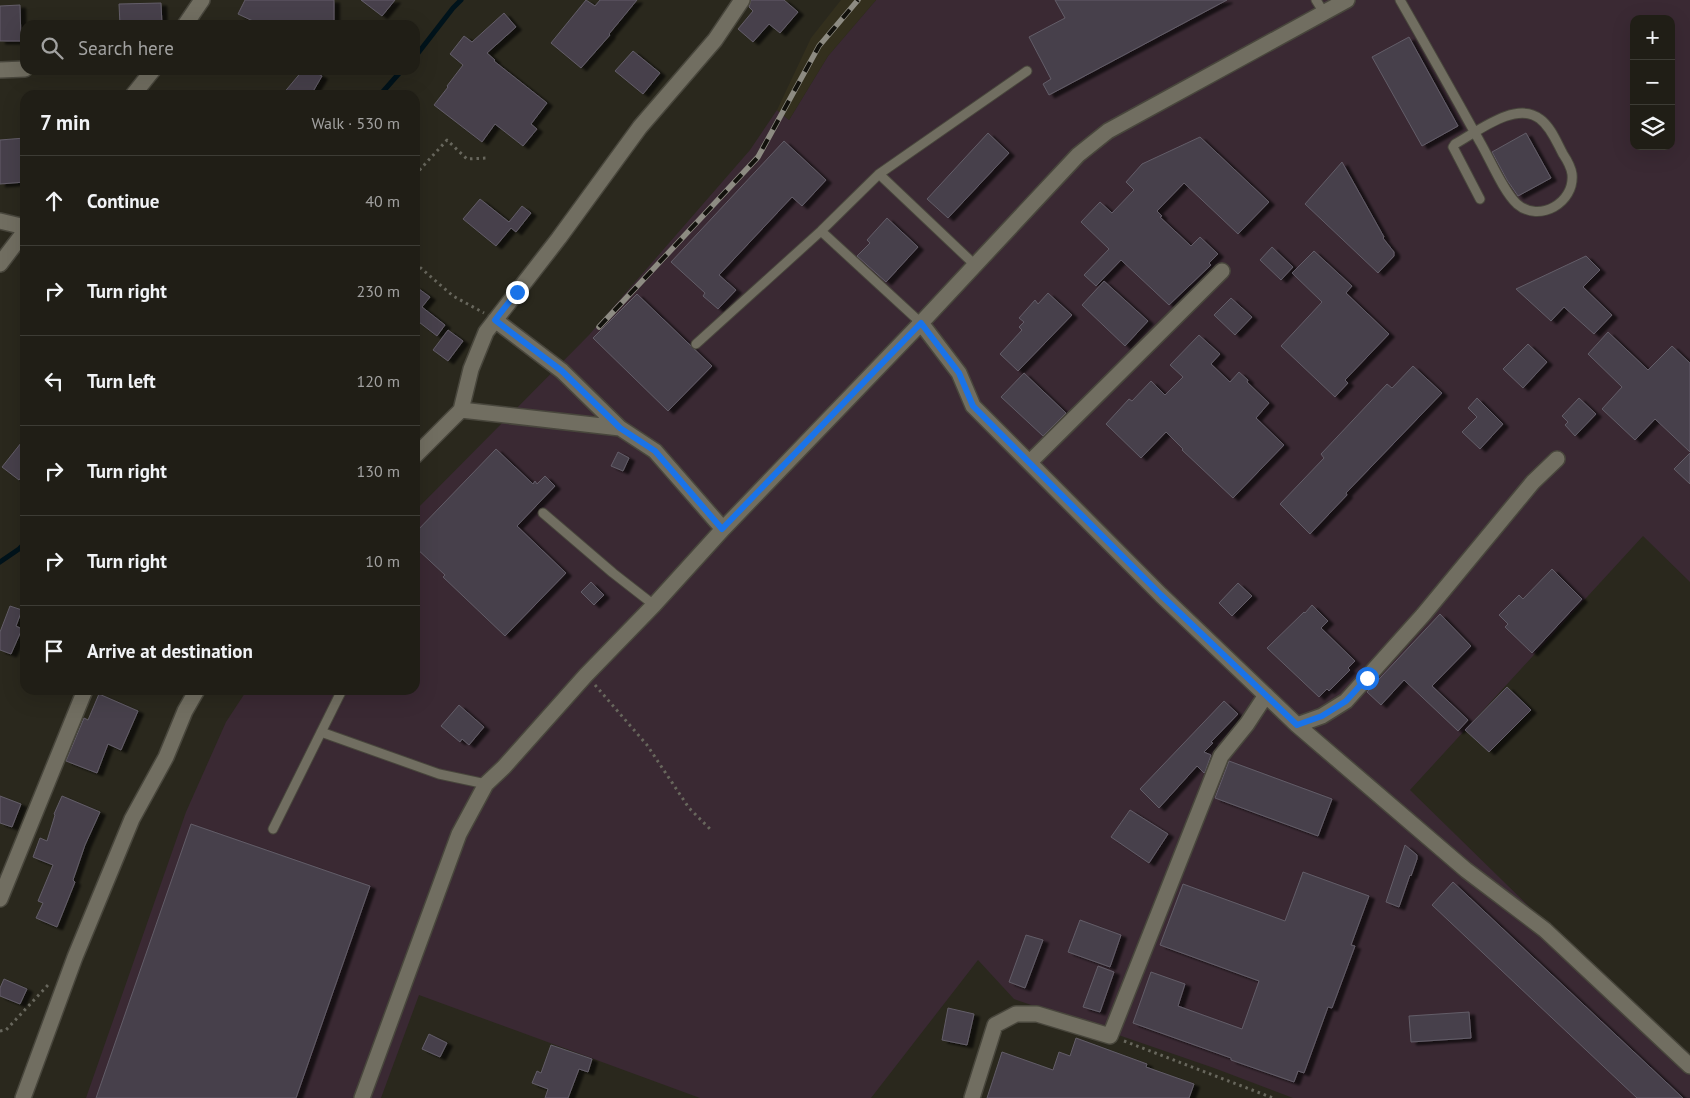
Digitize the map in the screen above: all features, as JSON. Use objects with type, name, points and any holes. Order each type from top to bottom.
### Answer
[{"type":"street","points":[[188,20],[202,0]]},
{"type":"street","points":[[420,451],[460,410],[471,369],[486,332],[559,238],[640,127],[715,40],[742,0]]},
{"type":"street","points":[[362,1098],[459,834],[486,784],[504,767],[586,675],[654,605],[722,529],[921,323],[1078,155],[1108,131],[1320,7],[1347,0]]},
{"type":"street","points":[[0,70],[20,69]]},
{"type":"street","points":[[137,90],[149,75]]},
{"type":"street","points":[[0,221],[20,226]]},
{"type":"street","points":[[0,264],[20,238]]},
{"type":"street","points":[[1030,462],[1222,271]]},
{"type":"street","points":[[495,320],[562,371],[620,428],[655,451],[722,529]]},
{"type":"street","points":[[921,323],[959,373],[973,406],[1195,629],[1297,725],[1466,870],[1545,930],[1690,1066]]},
{"type":"street","points":[[460,410],[620,428]]},
{"type":"street","points":[[1297,725],[1322,716],[1346,701],[1423,616],[1533,482],[1557,459]]},
{"type":"street","points":[[0,899],[83,695]]},
{"type":"street","points":[[23,1098],[75,957],[132,819],[166,757],[185,711],[194,695]]},
{"type":"street","points":[[972,1098],[995,1025],[1016,1014],[1037,1014],[1110,1036],[1221,756],[1247,724],[1266,695]]},
{"type":"lane","points":[[1400,0],[1475,133],[1510,195],[1518,205],[1530,211],[1543,212],[1556,207],[1565,199],[1571,187],[1572,174],[1568,162],[1549,129],[1540,119],[1529,113],[1516,112],[1503,117],[1475,133],[1455,144],[1453,147],[1480,199]]},
{"type":"lane","points":[[696,344],[821,231],[878,174],[1027,71]]},
{"type":"lane","points":[[878,174],[975,265]]},
{"type":"lane","points":[[821,231],[921,323]]},
{"type":"lane","points":[[543,513],[613,573],[654,605]]},
{"type":"lane","points":[[273,829],[340,695]]},
{"type":"lane","points":[[321,732],[439,774],[486,784]]},
{"type":"path","points":[[420,169],[446,140],[467,159],[487,158]]},
{"type":"path","points":[[420,267],[453,296],[495,320]]},
{"type":"path","points":[[586,675],[648,745],[690,808],[710,829]]},
{"type":"path","points":[[0,1031],[6,1030],[50,983]]},
{"type":"path","points":[[1110,1036],[1274,1098]]},
{"type":"shaded area","points":[[841,0],[876,0],[828,56],[789,120],[777,110],[811,38]]},
{"type":"shaded area","points":[[876,0],[1690,0],[1690,582],[1643,536],[1410,790],[1690,1064],[1690,1098],[1293,1098],[1214,1068],[1014,999],[978,960],[871,1098],[700,1098],[419,995],[381,1098],[86,1098],[186,812],[226,722],[244,695],[420,695],[420,506],[589,335],[750,150],[777,110],[789,120],[828,56]]},
{"type":"building","points":[[245,0],[334,0],[334,20],[251,20],[238,14]]},
{"type":"building","points":[[361,0],[395,0],[382,16]]},
{"type":"building","points":[[586,0],[595,6],[600,0],[637,0],[581,68],[551,43]]},
{"type":"building","points":[[751,0],[784,0],[798,12],[780,33],[769,24],[753,42],[738,29],[753,11],[749,7]]},
{"type":"building","points":[[1055,0],[1227,0],[1049,95],[1043,84],[1051,79],[1029,37],[1065,18]]},
{"type":"building","points":[[161,3],[162,20],[120,20],[119,4]]},
{"type":"building","points":[[20,5],[20,41],[0,41],[0,6]]},
{"type":"building","points":[[504,13],[516,27],[487,53],[494,61],[547,103],[531,124],[537,129],[523,146],[495,124],[482,142],[434,105],[463,65],[450,54],[464,36],[472,42]]},
{"type":"building","points":[[1409,37],[1458,126],[1422,146],[1372,57]]},
{"type":"building","points":[[633,51],[660,73],[643,94],[615,71]]},
{"type":"building","points":[[299,75],[322,76],[314,90],[286,90]]},
{"type":"building","points":[[988,133],[1009,153],[948,218],[927,199]]},
{"type":"building","points":[[1526,133],[1551,178],[1518,196],[1492,152]]},
{"type":"building","points":[[1200,137],[1269,202],[1238,234],[1184,183],[1157,211],[1162,216],[1160,217],[1191,246],[1200,237],[1218,254],[1209,263],[1211,265],[1169,305],[1121,260],[1096,286],[1084,275],[1109,249],[1081,222],[1100,202],[1112,213],[1134,190],[1126,182],[1142,164]]},
{"type":"building","points":[[20,138],[20,182],[0,184],[0,140]]},
{"type":"building","points":[[784,141],[826,180],[802,206],[792,197],[719,275],[736,290],[718,309],[703,296],[705,293],[671,262]]},
{"type":"building","points":[[1342,162],[1383,238],[1394,252],[1394,256],[1378,273],[1305,204]]},
{"type":"building","points":[[480,199],[509,222],[522,206],[531,213],[516,232],[511,228],[496,246],[463,219]]},
{"type":"building","points":[[887,218],[918,247],[886,282],[857,256],[870,243],[867,240]]},
{"type":"building","points":[[1272,247],[1293,267],[1281,280],[1260,260]]},
{"type":"building","points":[[1314,251],[1352,286],[1346,293],[1389,334],[1345,380],[1348,383],[1335,397],[1281,346],[1322,302],[1292,273]]},
{"type":"building","points":[[1586,256],[1600,270],[1583,287],[1612,315],[1594,334],[1564,307],[1551,321],[1516,289]]},
{"type":"building","points":[[1104,281],[1148,321],[1125,346],[1082,305]]},
{"type":"building","points":[[420,290],[430,297],[422,307],[445,325],[437,336],[420,323]]},
{"type":"building","points":[[1048,293],[1072,315],[1018,371],[1000,354],[1022,330],[1019,327],[1024,322],[1019,318],[1035,300],[1038,304]]},
{"type":"building","points":[[637,294],[712,366],[668,411],[593,338]]},
{"type":"building","points":[[1231,298],[1252,317],[1235,335],[1214,315]]},
{"type":"building","points":[[448,330],[463,341],[448,361],[433,350]]},
{"type":"building","points":[[1608,332],[1648,370],[1672,346],[1690,363],[1690,452],[1655,419],[1635,440],[1602,409],[1622,387],[1588,354]]},
{"type":"building","points":[[1199,335],[1220,354],[1211,364],[1230,382],[1239,372],[1269,403],[1256,418],[1284,445],[1233,498],[1182,450],[1166,432],[1141,458],[1106,424],[1129,399],[1132,401],[1151,381],[1165,395],[1183,377],[1170,365]]},
{"type":"building","points":[[1528,344],[1547,362],[1523,388],[1503,369]]},
{"type":"building","points":[[1413,366],[1442,393],[1346,493],[1347,495],[1310,534],[1280,504],[1324,458],[1321,454],[1387,384],[1392,388]]},
{"type":"building","points":[[1024,373],[1066,413],[1043,436],[1001,397]]},
{"type":"building","points":[[1477,398],[1503,424],[1480,449],[1462,432],[1477,417],[1468,408]]},
{"type":"building","points":[[1579,398],[1596,414],[1575,436],[1565,425],[1568,422],[1562,416]]},
{"type":"building","points":[[20,444],[19,480],[2,467]]},
{"type":"building","points":[[496,449],[533,484],[535,481],[537,484],[545,476],[555,486],[517,526],[566,573],[505,636],[443,577],[445,575],[420,552],[420,528]]},
{"type":"building","points":[[618,452],[629,458],[623,471],[611,466]]},
{"type":"building","points":[[1690,453],[1690,484],[1674,469]]},
{"type":"building","points":[[1552,569],[1582,599],[1532,653],[1505,627],[1508,624],[1499,615],[1519,595],[1523,599]]},
{"type":"building","points":[[591,582],[604,595],[594,605],[581,592]]},
{"type":"building","points":[[1238,583],[1252,596],[1232,616],[1219,603]]},
{"type":"building","points":[[1312,605],[1328,621],[1321,628],[1355,661],[1348,668],[1350,670],[1329,691],[1327,689],[1319,697],[1267,648]]},
{"type":"building","points":[[10,606],[20,609],[16,626],[20,628],[20,634],[11,654],[0,650],[0,632]]},
{"type":"building","points":[[1440,614],[1471,646],[1432,686],[1468,720],[1458,731],[1404,680],[1381,705],[1367,692]]},
{"type":"building","points":[[1507,687],[1531,710],[1489,752],[1465,730]]},
{"type":"building","points":[[99,695],[138,711],[121,750],[108,744],[97,773],[66,761],[84,718],[88,720]]},
{"type":"building","points":[[1224,701],[1238,714],[1204,752],[1211,755],[1205,772],[1197,766],[1159,808],[1140,789]]},
{"type":"building","points":[[459,705],[484,727],[469,745],[462,739],[460,742],[441,726]]},
{"type":"building","points":[[1229,761],[1332,799],[1318,836],[1215,798]]},
{"type":"building","points":[[0,796],[21,804],[12,827],[0,823]]},
{"type":"building","points":[[62,796],[100,812],[85,845],[73,880],[75,882],[57,927],[36,918],[43,903],[38,901],[53,865],[33,857],[40,838],[47,841],[54,814]]},
{"type":"building","points":[[1130,810],[1168,834],[1149,863],[1111,837]]},
{"type":"building","points":[[191,824],[370,886],[296,1098],[96,1098]]},
{"type":"building","points":[[1405,845],[1417,855],[1417,859],[1399,907],[1386,902]]},
{"type":"building","points":[[1303,872],[1369,896],[1351,945],[1355,946],[1332,1008],[1328,1007],[1304,1073],[1298,1071],[1294,1082],[1133,1023],[1151,972],[1185,984],[1178,1006],[1242,1029],[1259,981],[1160,945],[1183,884],[1285,921]]},
{"type":"building","points":[[1453,882],[1683,1098],[1637,1098],[1432,905]]},
{"type":"building","points":[[1080,920],[1121,935],[1110,967],[1068,952]]},
{"type":"building","points":[[1026,935],[1043,940],[1025,988],[1009,982]]},
{"type":"building","points":[[1098,966],[1114,972],[1100,1012],[1083,1007]]},
{"type":"building","points":[[4,979],[27,989],[20,1004],[0,996],[0,988]]},
{"type":"building","points":[[948,1008],[974,1014],[967,1045],[942,1040]]},
{"type":"building","points":[[1469,1012],[1471,1038],[1411,1042],[1409,1016]]},
{"type":"building","points":[[429,1034],[447,1043],[440,1057],[422,1049]]},
{"type":"building","points":[[1076,1038],[1147,1064],[1146,1067],[1194,1084],[1189,1098],[987,1098],[1002,1052],[1053,1070],[1059,1052],[1070,1056]]},
{"type":"building","points":[[551,1045],[592,1059],[588,1072],[579,1069],[568,1098],[545,1098],[548,1089],[532,1083],[537,1071],[541,1073]]},
{"type":"waterway","points":[[420,51],[461,0]]},
{"type":"waterway","points":[[384,90],[398,75]]},
{"type":"waterway","points":[[0,562],[20,548]]},
{"type":"railway","points":[[599,327],[758,157],[819,46],[858,0]]},
{"type":"route","points":[[517,292],[495,320],[562,371],[620,428],[655,451],[722,529],[921,323],[959,373],[973,406],[1202,636],[1297,725],[1322,716],[1346,701],[1367,678]]}]
